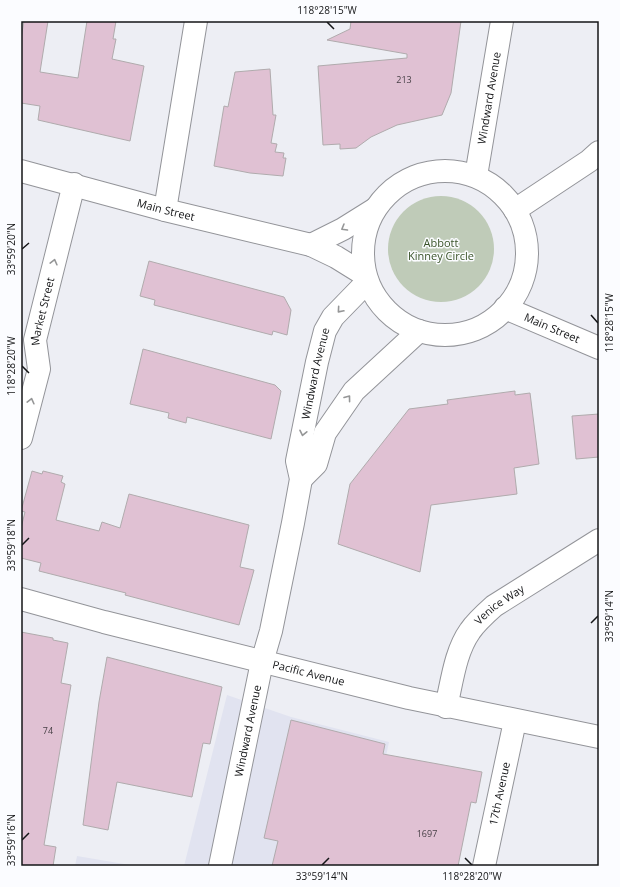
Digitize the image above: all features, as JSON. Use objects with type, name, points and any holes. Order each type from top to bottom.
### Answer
[{"type":"street","points":[[165,210],[196,21]]},
{"type":"street","name":"Windward Avenue","points":[[476,176],[502,21]]},
{"type":"street","points":[[515,210],[589,161],[599,152]]},
{"type":"street","name":"Main Street","points":[[21,171],[74,184],[165,210],[311,246],[336,257],[366,278]]},
{"type":"street","points":[[460,171],[476,176],[495,188],[515,210],[525,234],[526,260],[520,286],[505,308],[492,320],[477,328],[460,334],[442,335],[419,331],[400,322],[387,312],[377,299],[366,278],[363,244],[369,220],[382,199],[401,183],[423,173],[460,171]]},
{"type":"street","name":"Market Street","points":[[21,438],[39,369],[28,339],[74,184]]},
{"type":"street","points":[[311,246],[343,229],[375,209]]},
{"type":"street","name":"Windward Avenue","points":[[220,866],[262,662],[284,568],[301,479],[297,461],[317,362],[326,331],[333,317],[366,278]]},
{"type":"street","name":"Main Street","points":[[505,308],[599,348]]},
{"type":"street","points":[[301,479],[316,464],[325,433],[354,391],[419,331]]},
{"type":"street","name":"Venice Way","points":[[446,706],[455,666],[463,644],[482,617],[494,606],[599,540]]},
{"type":"street","name":"Pacific Avenue","points":[[21,599],[262,662],[446,706],[599,738]]},
{"type":"street","name":"17th Avenue","points":[[484,866],[515,721]]},
{"type":"shaded area","points":[[227,695],[291,717],[389,742],[363,866],[184,866]]},
{"type":"shaded area","points":[[77,856],[136,866],[75,866]]},
{"type":"green space","name":"Abbott Kinney Circle","points":[[441,196],[461,200],[479,211],[490,229],[494,249],[490,269],[479,287],[461,298],[441,302],[421,298],[403,287],[392,269],[388,249],[392,229],[403,211],[421,200]]},
{"type":"building","points":[[24,21],[48,21],[40,72],[78,78],[87,21],[116,21],[113,39],[116,39],[112,59],[144,66],[130,141],[38,120],[40,106],[21,103],[21,38]]},
{"type":"building","points":[[351,21],[461,21],[451,93],[442,115],[397,125],[371,137],[356,148],[340,149],[340,144],[323,145],[318,66],[407,58],[407,54],[327,40],[350,29]]},
{"type":"building","points":[[270,69],[273,115],[276,115],[271,143],[277,144],[275,152],[284,153],[283,158],[286,158],[283,176],[250,173],[214,166],[224,106],[228,107],[235,72]]},
{"type":"building","points":[[149,261],[284,297],[291,310],[287,335],[273,331],[272,335],[154,305],[155,300],[140,296]]},
{"type":"building","points":[[143,349],[275,385],[281,391],[271,439],[187,417],[186,423],[168,418],[169,413],[130,404]]},
{"type":"building","points":[[515,391],[515,395],[530,393],[539,464],[514,468],[517,494],[431,505],[420,572],[338,544],[350,484],[409,409],[448,404],[447,400]]},
{"type":"building","points":[[599,414],[599,457],[576,459],[572,416]]},
{"type":"building","points":[[32,471],[42,474],[43,471],[63,476],[61,482],[65,484],[56,520],[99,531],[102,522],[120,528],[129,494],[249,525],[240,567],[254,570],[239,625],[125,595],[126,593],[39,571],[41,563],[21,558],[21,528],[25,512],[21,511]]},
{"type":"building","points":[[21,632],[53,638],[53,640],[68,643],[61,683],[71,685],[44,845],[56,847],[53,866],[21,866]]},
{"type":"building","points":[[107,657],[222,687],[210,744],[203,743],[192,797],[117,782],[108,830],[83,825],[99,702]]},
{"type":"building","points":[[291,720],[385,744],[383,754],[482,772],[476,803],[471,802],[458,866],[272,866],[278,841],[264,838]]}]
